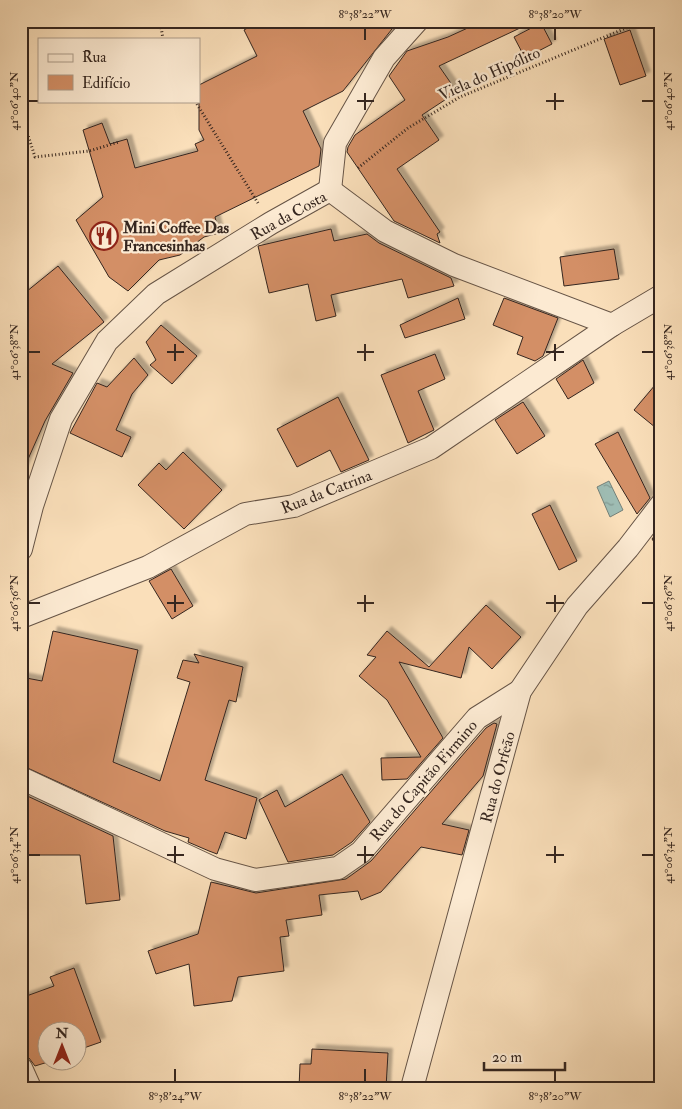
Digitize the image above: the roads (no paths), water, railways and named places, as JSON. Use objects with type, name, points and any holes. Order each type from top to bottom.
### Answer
[{"type":"street","points":[[330,190],[335,143],[384,58],[417,21]]},
{"type":"street","name":"Rua da Costa","points":[[21,549],[26,504],[61,419],[107,341],[156,294],[271,223],[330,190],[385,231],[454,265],[612,325]]},
{"type":"street","points":[[612,325],[661,296]]},
{"type":"street","name":"Rua da Catrina","points":[[21,617],[148,567],[246,514],[294,506],[431,448],[612,325]]},
{"type":"street","name":"Rua do Orfeão","points":[[412,1088],[520,691],[577,606],[628,548],[661,505]]},
{"type":"street","name":"Rua do Capitão Firmino","points":[[21,778],[215,869],[231,874],[255,880],[338,868],[361,852],[477,718],[520,691]]},
{"type":"street","points":[[21,1068],[30,1088]]},
{"type":"water","points":[[609,481],[623,510],[610,517],[597,487]]},
{"type":"place","name":"Mini Coffee Das Francesinhas","points":[[104,236]]}]
